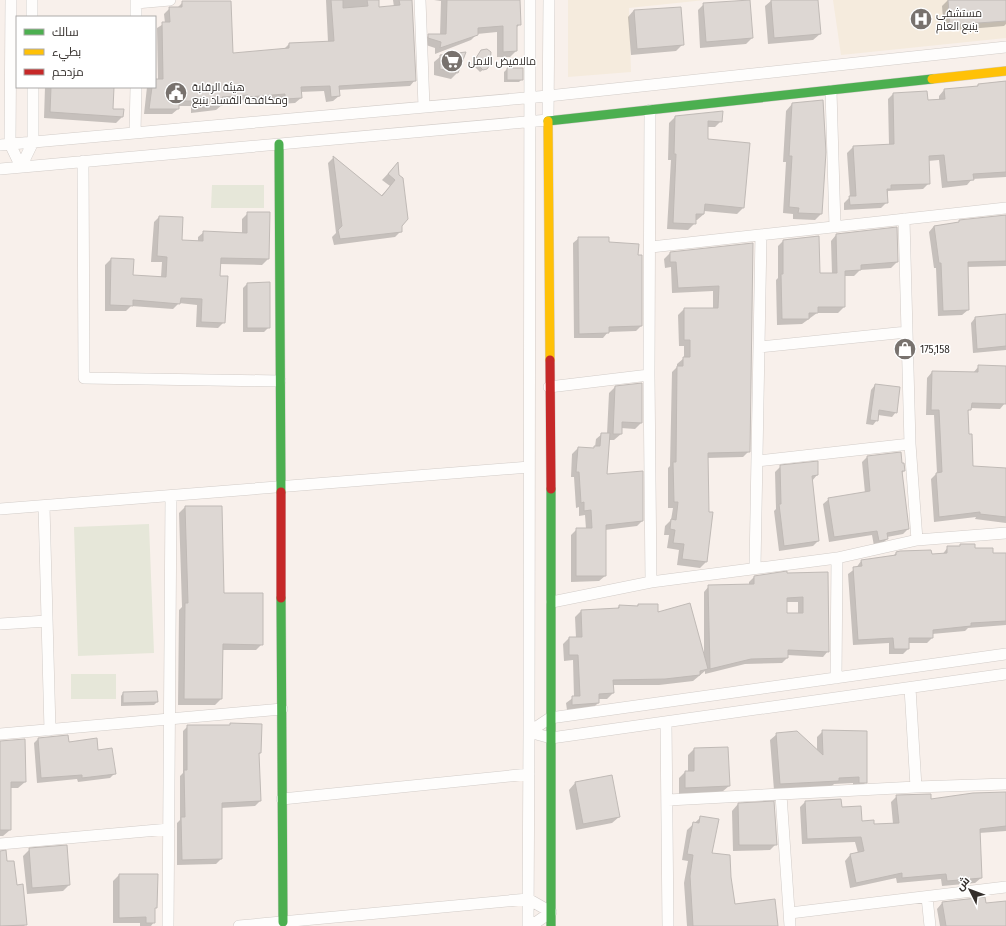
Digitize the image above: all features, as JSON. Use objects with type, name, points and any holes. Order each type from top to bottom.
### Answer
[{"type":"street","points":[[10,0],[5,17],[5,145],[21,167]]},
{"type":"street","points":[[32,0],[32,16]]},
{"type":"street","points":[[136,16],[136,1],[170,0]]},
{"type":"street","points":[[420,0],[424,107]]},
{"type":"street","points":[[529,926],[530,0]]},
{"type":"street","points":[[549,0],[549,387],[552,602],[550,718],[551,926]]},
{"type":"street","points":[[5,145],[530,98],[1006,47]]},
{"type":"street","points":[[0,169],[530,122],[831,91],[1006,71]]},
{"type":"street","points":[[21,167],[33,142],[33,88]]},
{"type":"street","points":[[135,133],[136,88]]},
{"type":"street","points":[[831,91],[835,227]]},
{"type":"street","points":[[650,110],[651,247],[649,375],[651,582]]},
{"type":"street","points":[[279,144],[283,922]]},
{"type":"street","points":[[83,161],[84,378],[280,381]]},
{"type":"street","points":[[651,247],[1006,208]]},
{"type":"street","points":[[904,219],[910,444],[917,540]]},
{"type":"street","points":[[755,567],[761,235]]},
{"type":"street","points":[[759,347],[907,332]]},
{"type":"street","points":[[549,387],[649,375]]},
{"type":"street","points":[[757,461],[910,444]]},
{"type":"street","points":[[0,510],[529,467]]},
{"type":"street","points":[[168,926],[171,496]]},
{"type":"street","points":[[44,506],[50,730]]},
{"type":"street","points":[[552,602],[651,582],[755,567],[837,558],[917,540],[1006,533]]},
{"type":"street","points":[[836,678],[837,558]]},
{"type":"street","points":[[0,624],[47,621]]},
{"type":"street","points":[[529,732],[550,718],[1006,654]]},
{"type":"street","points":[[529,732],[551,738],[1006,674]]},
{"type":"street","points":[[910,688],[916,786]]},
{"type":"street","points":[[0,734],[282,709]]},
{"type":"street","points":[[666,722],[668,800],[668,926]]},
{"type":"street","points":[[282,799],[529,774]]},
{"type":"street","points":[[668,800],[781,795],[916,786],[1006,784]]},
{"type":"street","points":[[781,795],[790,926]]},
{"type":"street","points":[[0,844],[169,829]]},
{"type":"street","points":[[790,913],[1006,887]]},
{"type":"street","points":[[927,897],[930,926]]},
{"type":"street","points":[[239,926],[528,899],[551,912]]},
{"type":"street","points":[[529,926],[551,912]]},
{"type":"shaded area","points":[[568,0],[705,0],[629,8],[631,72],[568,77]]},
{"type":"shaded area","name":"مستشفى ينبع العام","points":[[833,0],[1006,0],[1006,38],[841,55]]},
{"type":"shaded area","points":[[212,185],[264,185],[264,208],[211,208]]},
{"type":"shaded area","points":[[149,524],[154,653],[78,656],[74,527]]},
{"type":"shaded area","points":[[71,674],[116,674],[116,699],[71,699]]},
{"type":"building","points":[[331,0],[343,0],[343,8],[368,6],[367,0],[379,0],[379,7],[400,5],[399,0],[412,0],[416,81],[339,86],[340,96],[331,97],[330,86],[301,87],[302,98],[285,99],[285,94],[248,97],[248,95],[222,97],[223,105],[197,108],[196,101],[179,101],[179,109],[149,109],[152,88],[156,88],[156,79],[163,79],[162,22],[170,22],[169,7],[182,7],[182,1],[231,1],[233,53],[289,48],[289,43],[334,41]]},
{"type":"building","points":[[447,0],[520,0],[521,25],[517,25],[517,51],[503,52],[503,26],[478,28],[478,35],[440,48],[441,42],[428,38],[428,34],[446,34]]},
{"type":"building","points":[[750,0],[753,38],[706,42],[703,3]]},
{"type":"building","points":[[771,0],[818,0],[821,34],[774,38]]},
{"type":"building","points":[[948,0],[1006,0],[1006,21],[950,25]]},
{"type":"building","points":[[681,7],[684,45],[637,49],[634,10]]},
{"type":"building","points":[[487,49],[491,52],[490,65],[487,69],[483,70],[474,61],[481,50]]},
{"type":"building","points":[[466,52],[458,73],[440,69],[440,55]]},
{"type":"building","points":[[507,68],[523,68],[523,80],[507,80]]},
{"type":"building","points":[[1006,81],[1006,172],[973,174],[974,180],[947,182],[944,155],[929,156],[930,184],[891,185],[891,189],[887,189],[888,203],[850,205],[849,196],[856,196],[853,146],[894,144],[893,93],[927,91],[928,100],[945,99],[944,89],[978,86],[978,84]]},
{"type":"building","points":[[51,88],[114,88],[113,109],[124,109],[123,117],[50,112]]},
{"type":"building","points":[[823,100],[826,152],[822,214],[798,213],[799,208],[789,207],[792,156],[789,156],[792,103]]},
{"type":"building","points":[[723,111],[722,122],[708,121],[708,139],[750,143],[744,208],[705,204],[704,214],[696,214],[696,224],[673,223],[676,154],[674,154],[675,116]]},
{"type":"building","points":[[333,156],[382,196],[395,180],[388,174],[398,162],[399,175],[403,178],[408,219],[402,226],[402,232],[340,239],[338,230],[342,226]]},
{"type":"building","points":[[247,212],[270,212],[269,259],[221,258],[220,276],[228,276],[225,323],[201,322],[202,299],[181,298],[180,304],[133,300],[133,306],[110,305],[111,258],[134,259],[133,275],[166,277],[167,257],[157,256],[159,216],[183,217],[182,240],[203,241],[203,231],[247,233]]},
{"type":"building","points":[[1006,215],[1006,261],[968,262],[969,310],[943,311],[941,263],[939,263],[934,226],[959,222],[959,220]]},
{"type":"building","points":[[897,227],[898,262],[861,265],[861,270],[845,271],[845,307],[818,307],[818,313],[809,313],[809,319],[782,319],[781,274],[783,274],[783,240],[819,236],[820,273],[837,273],[836,234]]},
{"type":"building","points":[[578,237],[609,237],[609,242],[639,244],[638,255],[642,255],[642,326],[609,327],[609,333],[579,334]]},
{"type":"building","points":[[753,243],[750,452],[708,453],[709,512],[713,512],[707,562],[682,559],[684,544],[673,543],[675,530],[670,529],[671,519],[676,520],[678,502],[674,502],[673,462],[676,462],[677,366],[683,366],[683,357],[690,357],[690,340],[684,340],[684,308],[718,308],[719,286],[678,288],[676,262],[670,262],[670,252]]},
{"type":"building","points":[[270,282],[270,328],[247,328],[247,283]]},
{"type":"building","points":[[1006,314],[1006,346],[977,349],[975,317]]},
{"type":"building","points":[[978,365],[1006,366],[1006,404],[972,403],[971,410],[968,410],[969,434],[972,434],[973,466],[1006,468],[1006,517],[980,514],[980,512],[939,517],[936,473],[942,472],[939,410],[931,410],[932,371],[978,372]]},
{"type":"building","points":[[642,383],[642,423],[622,422],[622,434],[613,434],[615,386]]},
{"type":"building","points":[[875,384],[900,387],[897,413],[879,410],[878,421],[870,420]]},
{"type":"building","points":[[601,433],[610,433],[607,474],[643,471],[643,521],[606,525],[606,576],[576,576],[576,528],[592,528],[591,510],[584,511],[584,502],[581,503],[579,472],[576,472],[578,447],[594,448],[594,446],[600,446]]},
{"type":"building","points":[[901,452],[902,463],[904,463],[905,471],[902,471],[909,529],[887,533],[888,539],[879,541],[877,531],[834,537],[828,498],[870,491],[867,456]]},
{"type":"building","points":[[818,461],[818,475],[812,476],[819,541],[784,546],[779,504],[781,504],[780,465]]},
{"type":"building","points":[[185,506],[222,506],[224,593],[263,593],[263,645],[223,644],[222,699],[184,699],[185,603],[188,603]]},
{"type":"building","points":[[960,544],[975,544],[975,548],[993,548],[993,553],[1006,553],[1006,621],[971,623],[971,626],[933,630],[933,638],[909,638],[909,649],[894,649],[893,638],[858,640],[853,567],[862,566],[861,560],[896,555],[896,552],[900,551],[931,550],[932,554],[947,553],[947,546],[960,546]]},
{"type":"building","points":[[787,571],[787,573],[828,572],[829,652],[788,650],[788,658],[751,659],[710,669],[708,585],[754,584],[754,576]],"holes":[[[803,597],[803,613],[787,613],[787,598]]]},
{"type":"building","points":[[690,603],[708,669],[700,671],[700,675],[665,679],[613,680],[614,693],[599,694],[599,703],[572,705],[572,696],[580,696],[578,655],[569,655],[569,637],[582,637],[581,610],[619,608],[619,605],[638,606],[638,604],[658,604],[658,612]]},
{"type":"building","points":[[157,691],[158,702],[123,703],[123,692]]},
{"type":"building","points":[[230,723],[262,724],[261,753],[259,753],[261,801],[222,803],[222,859],[182,860],[181,817],[185,817],[184,770],[187,770],[187,725],[230,725]]},
{"type":"building","points":[[822,730],[867,731],[867,783],[859,783],[859,777],[839,778],[839,781],[780,784],[776,733],[797,731],[823,755]]},
{"type":"building","points":[[68,735],[69,742],[97,738],[98,750],[112,748],[116,774],[82,778],[82,775],[41,778],[38,738]]},
{"type":"building","points":[[25,739],[26,782],[11,782],[11,830],[0,830],[0,741]]},
{"type":"building","points":[[728,747],[730,786],[685,788],[685,771],[694,771],[694,748]]},
{"type":"building","points":[[612,775],[620,817],[583,824],[575,782]]},
{"type":"building","points":[[1006,792],[1006,826],[980,829],[982,878],[947,881],[946,874],[902,878],[902,873],[856,883],[850,854],[864,851],[861,837],[807,839],[805,801],[841,799],[842,807],[861,806],[862,821],[874,820],[874,824],[899,823],[896,795],[931,794],[931,799],[973,793]]},
{"type":"building","points":[[774,801],[777,845],[739,845],[738,803]]},
{"type":"building","points":[[700,816],[719,819],[712,853],[730,855],[731,877],[735,904],[775,899],[778,926],[693,926],[690,876],[693,855],[687,854],[693,822],[699,823]]},
{"type":"building","points":[[67,845],[70,885],[32,888],[29,848]]},
{"type":"building","points":[[6,850],[7,861],[14,861],[17,885],[23,884],[27,925],[0,926],[0,851]]},
{"type":"building","points":[[119,874],[158,874],[155,923],[146,923],[146,917],[119,918]]},
{"type":"building","points":[[985,897],[986,903],[1006,901],[1006,926],[946,926],[942,902]]},
{"type":"traffic: fast","points":[[548,121],[932,79]]},
{"type":"traffic: fast","points":[[279,144],[281,492]]},
{"type":"traffic: fast","points":[[551,489],[551,926]]},
{"type":"traffic: fast","points":[[281,598],[283,922]]},
{"type":"traffic: slow","points":[[932,79],[1006,71]]},
{"type":"traffic: slow","points":[[548,121],[550,360]]},
{"type":"traffic: jam","points":[[550,360],[551,489]]},
{"type":"traffic: jam","points":[[281,492],[281,598]]},
{"type":"place","name":"مستشفى ينبع العام","points":[[921,19]]},
{"type":"place","name":"مالافيض الامل","points":[[452,61]]},
{"type":"place","name":"هيئة الرقابة ومكافحة الفساد ينبع","points":[[176,93]]},
{"type":"place","name":"175,158","points":[[905,349]]}]
